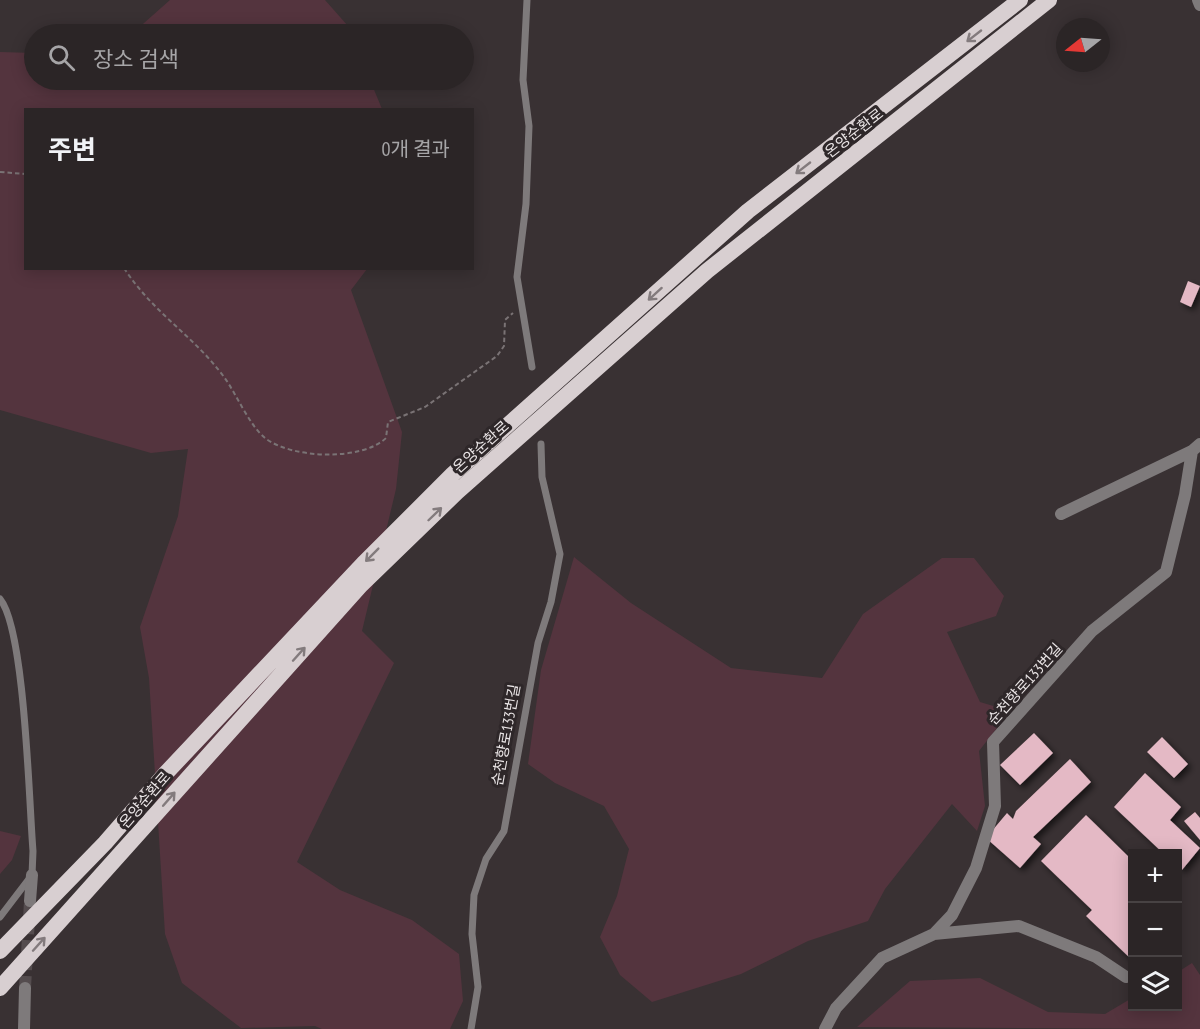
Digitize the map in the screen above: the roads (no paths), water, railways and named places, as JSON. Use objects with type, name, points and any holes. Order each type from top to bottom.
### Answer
[{"type":"highway","name":"온양순환로","points":[[0,951],[105,843],[166,773],[331,597],[453,474],[748,211],[1020,0]]},
{"type":"highway","name":"온양순환로","points":[[0,988],[361,585],[457,492],[707,271],[1049,0]]},
{"type":"street","points":[[1198,0],[1200,5]]},
{"type":"street","points":[[1062,514],[1196,448]]},
{"type":"street","name":"순천향로133번길","points":[[825,1029],[836,1008],[882,958],[934,934],[952,915],[976,868],[995,806],[993,742],[1092,631],[1166,572],[1196,448]]},
{"type":"street","points":[[30,902],[32,875]]},
{"type":"street","points":[[934,934],[1019,926],[1096,957],[1126,977]]},
{"type":"street","points":[[24,1029],[25,988]]},
{"type":"lane","points":[[527,0],[523,80],[529,126],[526,204],[517,277],[523,302],[532,367]]},
{"type":"lane","name":"순천향로133번길","points":[[471,1029],[478,987],[472,934],[474,895],[486,859],[504,831],[538,643],[550,602],[560,554],[542,477],[541,444]]},
{"type":"lane","points":[[0,599],[7,607],[19,665],[32,875],[0,917]]},
{"type":"tunnel","points":[[25,988],[30,901]]}]
